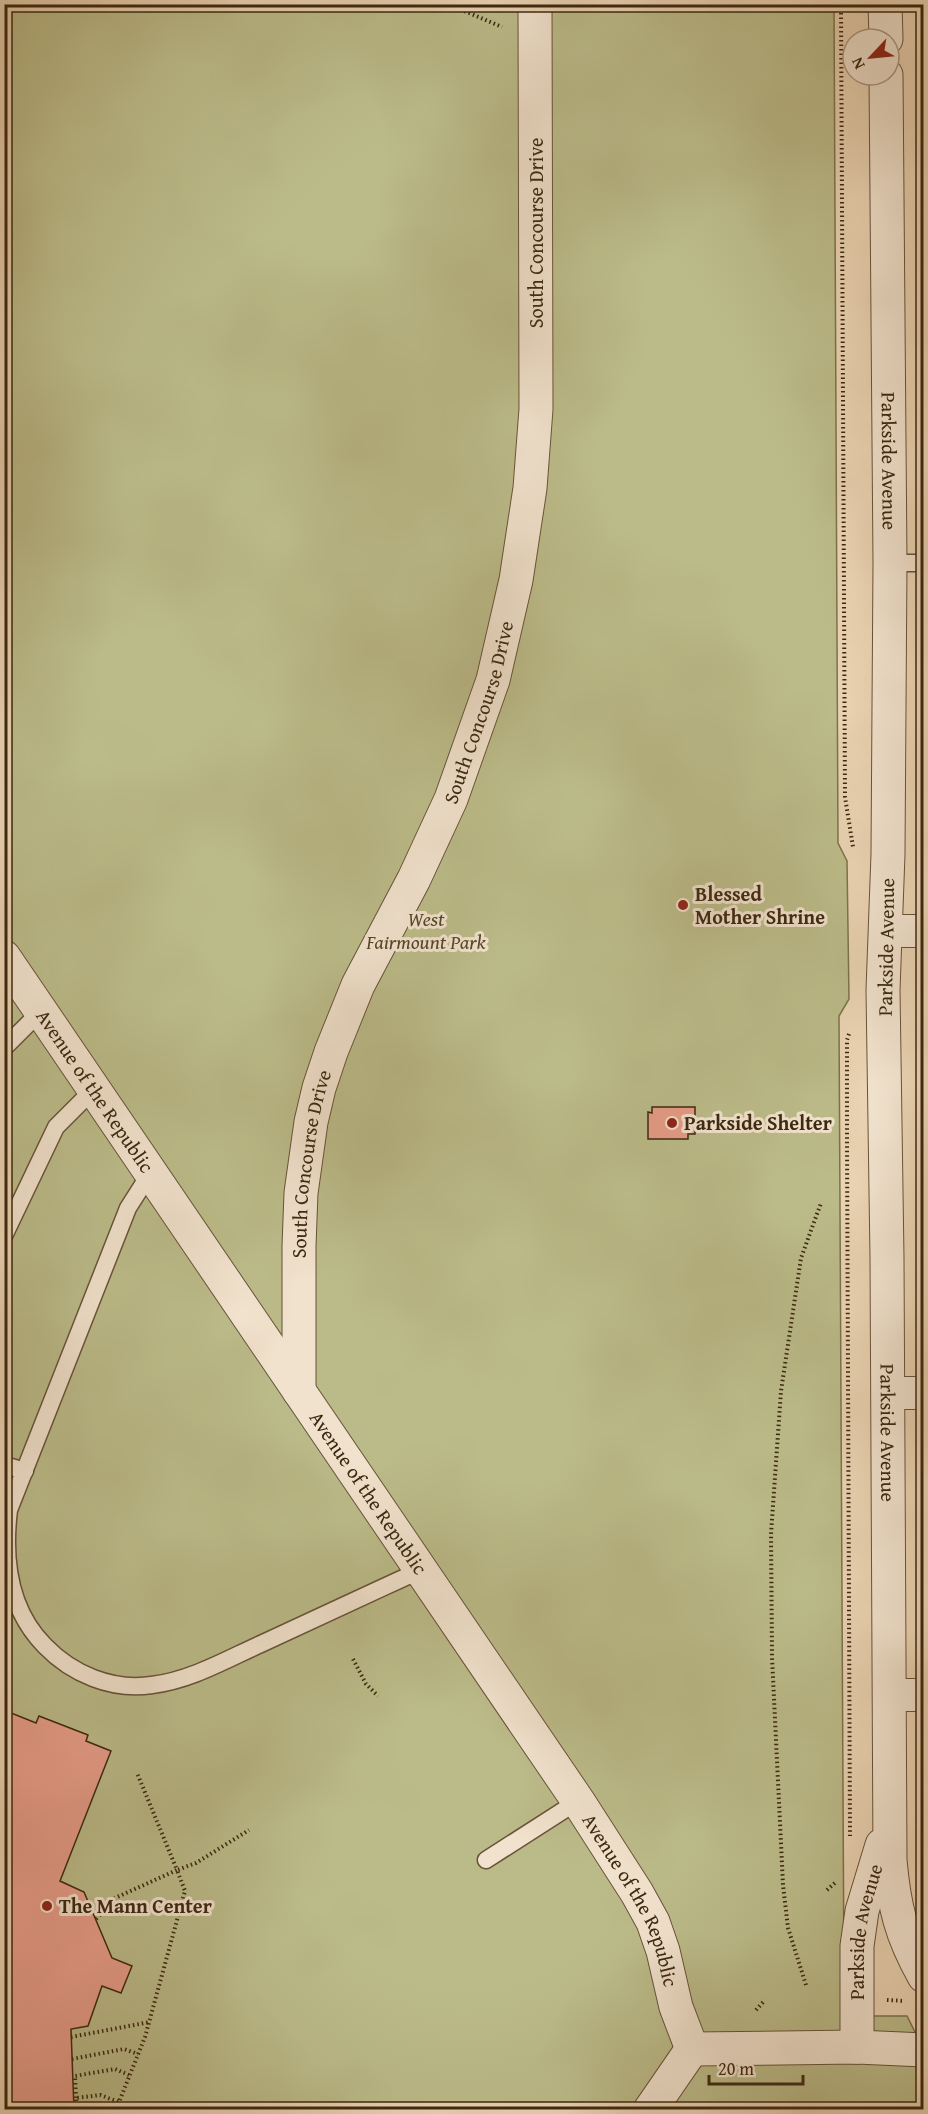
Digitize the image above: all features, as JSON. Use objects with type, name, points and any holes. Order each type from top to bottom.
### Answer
[{"type":"street","points":[[885,4],[886,27]]},
{"type":"street","name":"South Concourse Drive","points":[[299,1391],[301,1193],[311,1122],[320,1088],[331,1052],[358,985],[414,879],[451,799],[493,680],[516,580],[530,488],[536,409],[535,18]]},
{"type":"street","name":"Parkside Avenue","points":[[886,87],[890,563],[888,854],[883,990],[890,1860],[895,1910],[916,1988]]},
{"type":"street","points":[[885,931],[924,931]]},
{"type":"street","name":"Avenue of the Republic","points":[[4,957],[578,1801],[637,1893],[653,1922],[663,1951],[676,2007],[692,2049]]},
{"type":"street","points":[[888,1393],[924,1393]]},
{"type":"street","points":[[889,1695],[924,1695]]},
{"type":"street","name":"Parkside Avenue","points":[[857,2047],[857,1946],[862,1911],[890,1819]]},
{"type":"street","points":[[650,2109],[692,2049],[857,2047],[924,2050]]},
{"type":"lane","points":[[890,563],[924,563]]},
{"type":"lane","points":[[4,1048],[41,1011]]},
{"type":"lane","points":[[4,1236],[56,1127],[94,1089]]},
{"type":"lane","points":[[152,1175],[138,1191],[128,1208],[9,1510],[6,1558],[13,1593],[23,1616],[38,1640],[77,1671],[100,1681],[150,1686],[194,1674],[421,1570]]},
{"type":"lane","points":[[4,1465],[25,1471]]},
{"type":"lane","points":[[486,1860],[578,1801]]},
{"type":"path","points":[[448,4],[505,29],[535,18]]},
{"type":"path","points":[[841,4],[845,797],[854,852]]},
{"type":"path","points":[[850,1030],[847,1040],[847,1130],[850,1842]]},
{"type":"path","points":[[806,1985],[788,1928],[783,1885],[772,1657],[771,1534],[781,1391],[801,1258],[821,1203]]},
{"type":"path","points":[[353,1659],[366,1684],[378,1696]]},
{"type":"path","points":[[76,2098],[100,2095],[119,2102],[150,2022],[185,1891],[137,1773]]},
{"type":"path","points":[[96,1919],[115,1898],[196,1863],[249,1830]]},
{"type":"path","points":[[827,1890],[843,1875]]},
{"type":"path","points":[[887,2000],[916,1988]]},
{"type":"path","points":[[756,2010],[765,2000]]},
{"type":"path","points":[[71,2037],[150,2022]]},
{"type":"path","points":[[72,2059],[124,2049],[138,2054]]},
{"type":"path","points":[[77,2109],[74,2076],[115,2069],[129,2074]]},
{"type":"green space","name":"West Fairmount Park","points":[[5,5],[834,5],[838,843],[847,861],[849,999],[839,1016],[844,1983],[872,2016],[907,2016],[923,2048],[923,2109],[5,2110]]},
{"type":"building","name":"Parkside Shelter","points":[[652,1107],[695,1107],[695,1134],[688,1134],[688,1139],[648,1139],[648,1112],[652,1113]]},
{"type":"building","name":"The Mann Center","points":[[4,1699],[11,1713],[36,1723],[39,1716],[88,1735],[86,1741],[111,1751],[60,1881],[84,1892],[112,1958],[132,1966],[121,1993],[102,1986],[88,2026],[71,2029],[74,2110],[4,2110]]},
{"type":"place","name":"Blessed Mother Shrine","points":[[683,905]]},
{"type":"place","name":"Parkside Shelter","points":[[672,1123]]},
{"type":"place","name":"The Mann Center","points":[[47,1906]]}]
